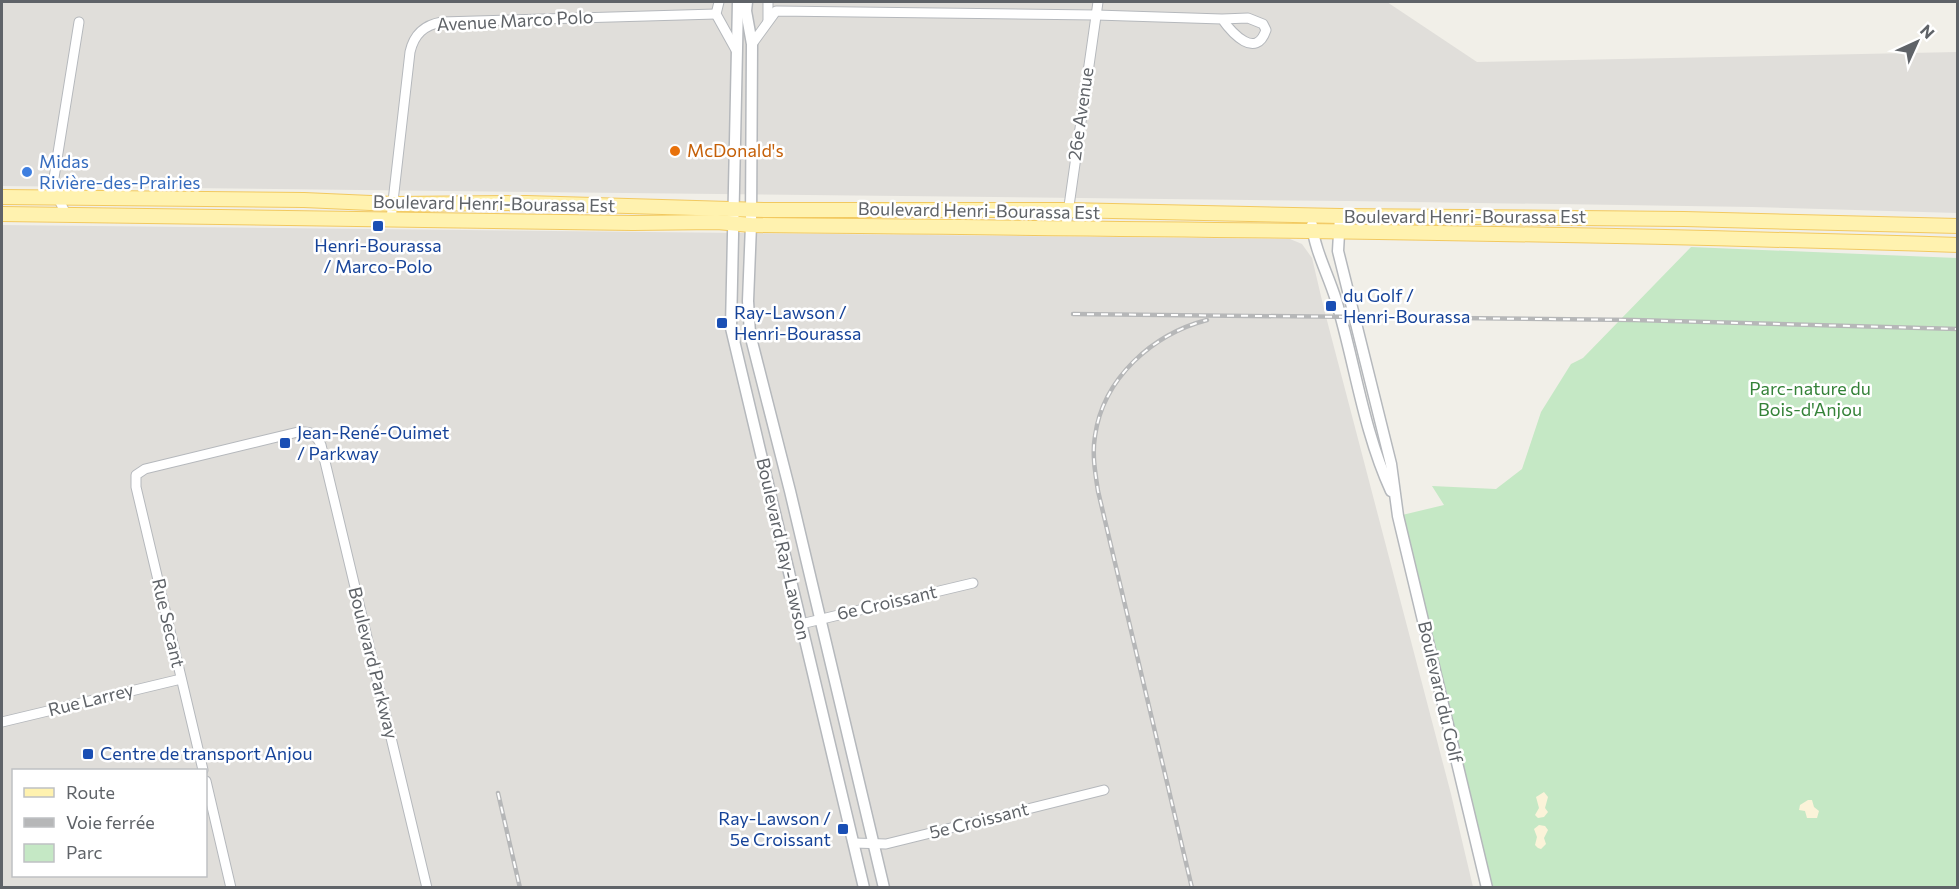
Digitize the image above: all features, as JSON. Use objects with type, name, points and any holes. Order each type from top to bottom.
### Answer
[{"type":"main road","name":"Boulevard Henri-Bourassa Est","points":[[2,197],[241,199],[393,204],[526,203],[751,209],[1067,210],[1340,216],[1684,219],[1958,226]]},
{"type":"main road","name":"Boulevard Henri-Bourassa Est","points":[[2,214],[1686,236],[1958,245]]},
{"type":"street","points":[[719,2],[716,14],[736,50]]},
{"type":"street","points":[[738,2],[744,9]]},
{"type":"street","points":[[768,2],[768,21]]},
{"type":"street","name":"26e Avenue","points":[[1066,227],[1098,2]]},
{"type":"street","name":"Boulevard Ray-Lawson","points":[[744,9],[752,44],[751,225],[748,301],[750,334],[884,888]]},
{"type":"street","name":"Boulevard Ray-Lawson","points":[[744,9],[736,50],[736,140],[730,306],[733,340],[864,888]]},
{"type":"street","points":[[752,44],[776,11],[1222,19]]},
{"type":"street","name":"Avenue Marco Polo","points":[[393,204],[410,52],[412,43],[423,27],[442,22],[716,14]]},
{"type":"street","points":[[66,214],[53,184],[79,22]]},
{"type":"street","points":[[391,219],[393,204]]},
{"type":"street","name":"Boulevard du Golf","points":[[1310,214],[1314,242],[1336,300],[1359,397],[1381,468],[1394,497]]},
{"type":"street","name":"Boulevard du Golf","points":[[1340,216],[1338,251],[1391,464],[1394,497],[1487,888]]},
{"type":"street","name":"Boulevard Parkway","points":[[136,475],[145,469],[298,432],[312,433],[318,438],[427,888]]},
{"type":"street","name":"Rue Secant","points":[[136,475],[136,487],[203,769]]},
{"type":"street","name":"6e Croissant","points":[[801,624],[973,583]]},
{"type":"street","points":[[793,591],[812,586]]},
{"type":"street","name":"Rue Larrey","points":[[2,722],[181,679]]},
{"type":"street","points":[[207,785],[231,888]]},
{"type":"street","name":"5e Croissant","points":[[854,843],[886,844],[1104,790]]},
{"type":"shaded area","points":[[2,2],[1387,2],[1477,62],[1957,52],[1957,213],[1752,207],[1348,201],[2,186]]},
{"type":"shaded area","points":[[2,225],[1290,239],[1302,244],[1312,258],[1473,887],[2,888]]},
{"type":"green space","name":"Parc-nature du Bois-d'Anjou","points":[[1691,247],[1957,258],[1957,887],[1487,887],[1398,516],[1444,505],[1432,486],[1496,489],[1522,469],[1541,412],[1571,364],[1583,358]]},
{"type":"sand","points":[[1544,792],[1548,797],[1545,808],[1548,812],[1544,817],[1538,818],[1535,815],[1539,808],[1536,797]]},
{"type":"sand","points":[[1812,800],[1814,807],[1819,811],[1817,818],[1807,818],[1805,811],[1799,810],[1800,805]]},
{"type":"sand","points":[[1539,825],[1545,826],[1548,830],[1544,838],[1546,844],[1541,849],[1535,845],[1537,837],[1534,829]]},
{"type":"railway","points":[[1073,314],[1634,320],[1958,329]]},
{"type":"railway","points":[[1192,888],[1098,491],[1094,450],[1100,415],[1108,395],[1120,378],[1150,348],[1168,336],[1207,320]]},
{"type":"railway","points":[[498,793],[520,888]]},
{"type":"place","name":"McDonald's","points":[[675,151]]},
{"type":"place","name":"Midas Rivière-des-Prairies","points":[[27,172]]},
{"type":"place","name":"Henri-Bourassa / Marco-Polo","points":[[378,226]]},
{"type":"place","name":"du Golf / Henri-Bourassa","points":[[1331,306]]},
{"type":"place","name":"Ray-Lawson / Henri-Bourassa","points":[[722,323]]},
{"type":"place","name":"Jean-René-Ouimet / Parkway","points":[[285,443]]},
{"type":"place","name":"Centre de transport Anjou","points":[[88,754]]},
{"type":"place","name":"Ray-Lawson / 5e Croissant","points":[[843,829]]}]
